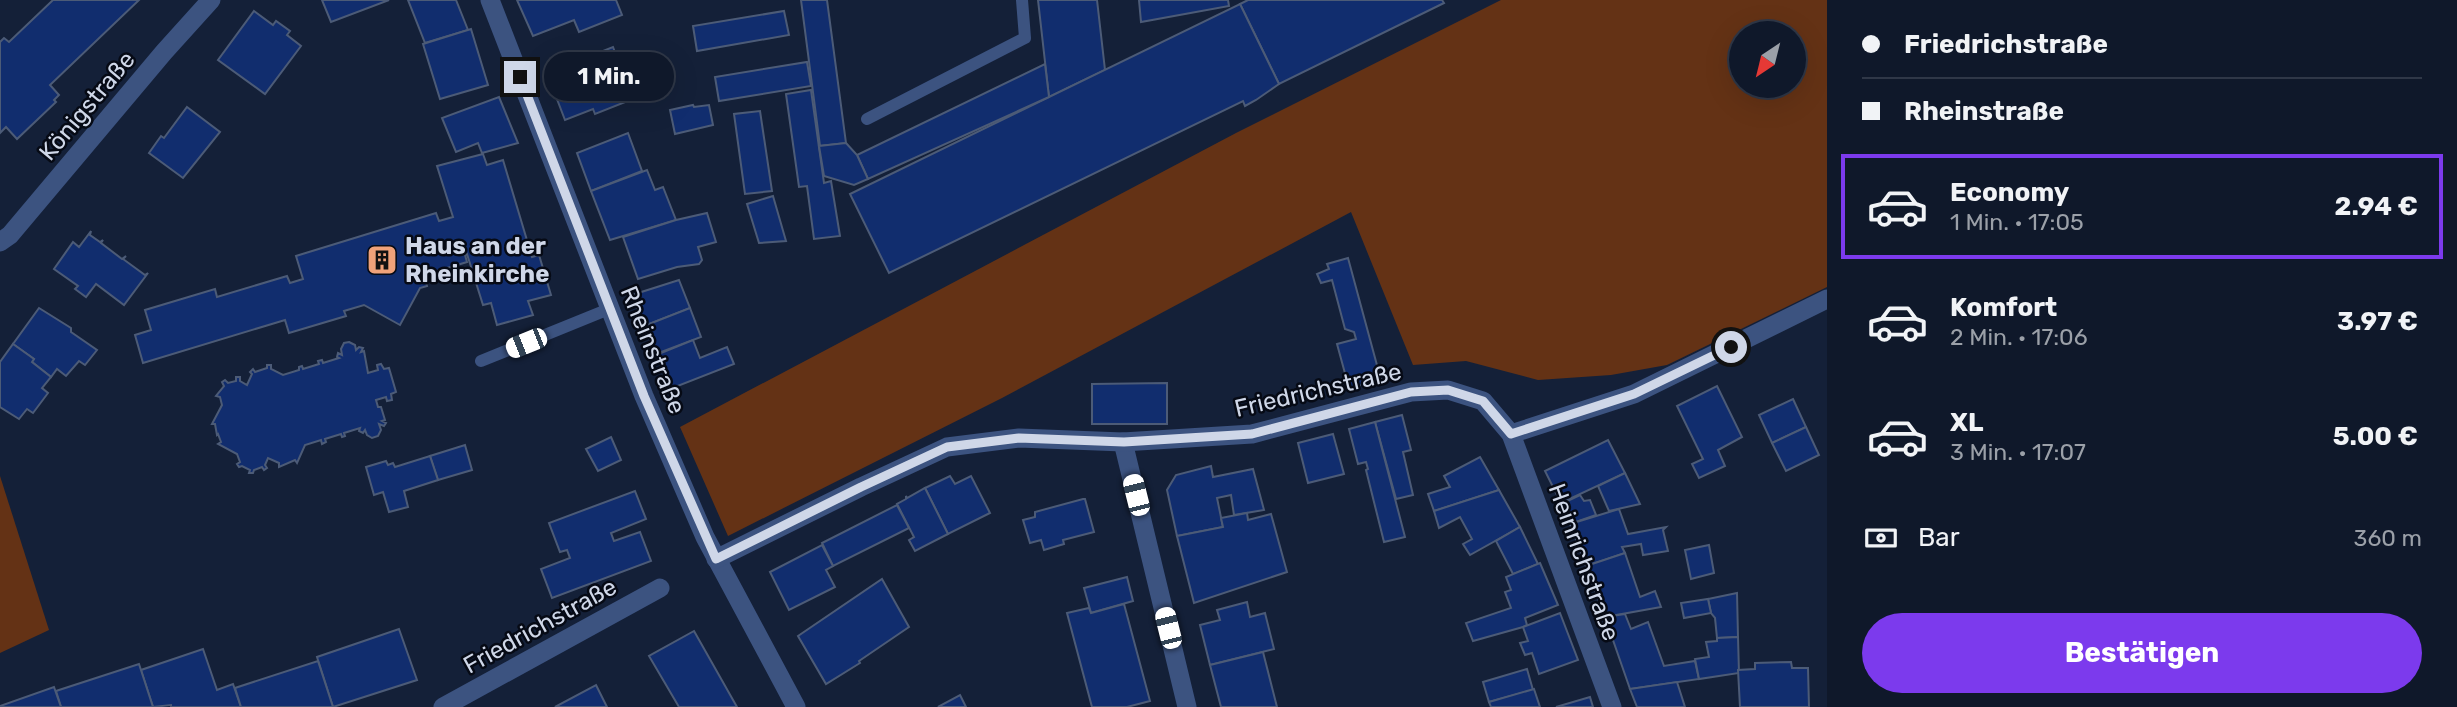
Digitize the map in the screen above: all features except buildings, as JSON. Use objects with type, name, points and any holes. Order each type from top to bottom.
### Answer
[{"type":"street","name":"Königstraße","points":[[0,242],[10,235],[211,0]]},
{"type":"street","name":"Rheinstraße","points":[[490,0],[650,409],[716,559],[796,707]]},
{"type":"street","points":[[1511,434],[1634,394],[1827,299]]},
{"type":"street","name":"Friedrichstraße","points":[[716,559],[947,447],[1019,438],[1124,442],[1252,434],[1411,392],[1448,390],[1483,401],[1511,434]]},
{"type":"street","name":"Heinrichstraße","points":[[1511,434],[1612,707]]},
{"type":"street","points":[[1124,442],[1187,707]]},
{"type":"street","name":"Friedrichstraße","points":[[443,707],[660,588]]},
{"type":"lane","points":[[867,119],[1025,38],[1022,0]]},
{"type":"lane","points":[[481,361],[610,309]]},
{"type":"shaded area","points":[[1501,0],[1827,0],[1827,287],[1667,365],[1611,375],[1538,380],[1466,361],[1413,365],[1351,212],[1002,398],[728,536],[680,427],[1236,133]]},
{"type":"shaded area","points":[[0,476],[49,630],[0,653]]},
{"type":"place","name":"Haus an der Rheinkirche","points":[[382,260]]},
{"type":"route","points":[[520,77],[644,396],[716,559],[947,447],[1019,438],[1124,442],[1252,434],[1411,392],[1448,390],[1483,401],[1511,434],[1634,394],[1731,347]]}]
